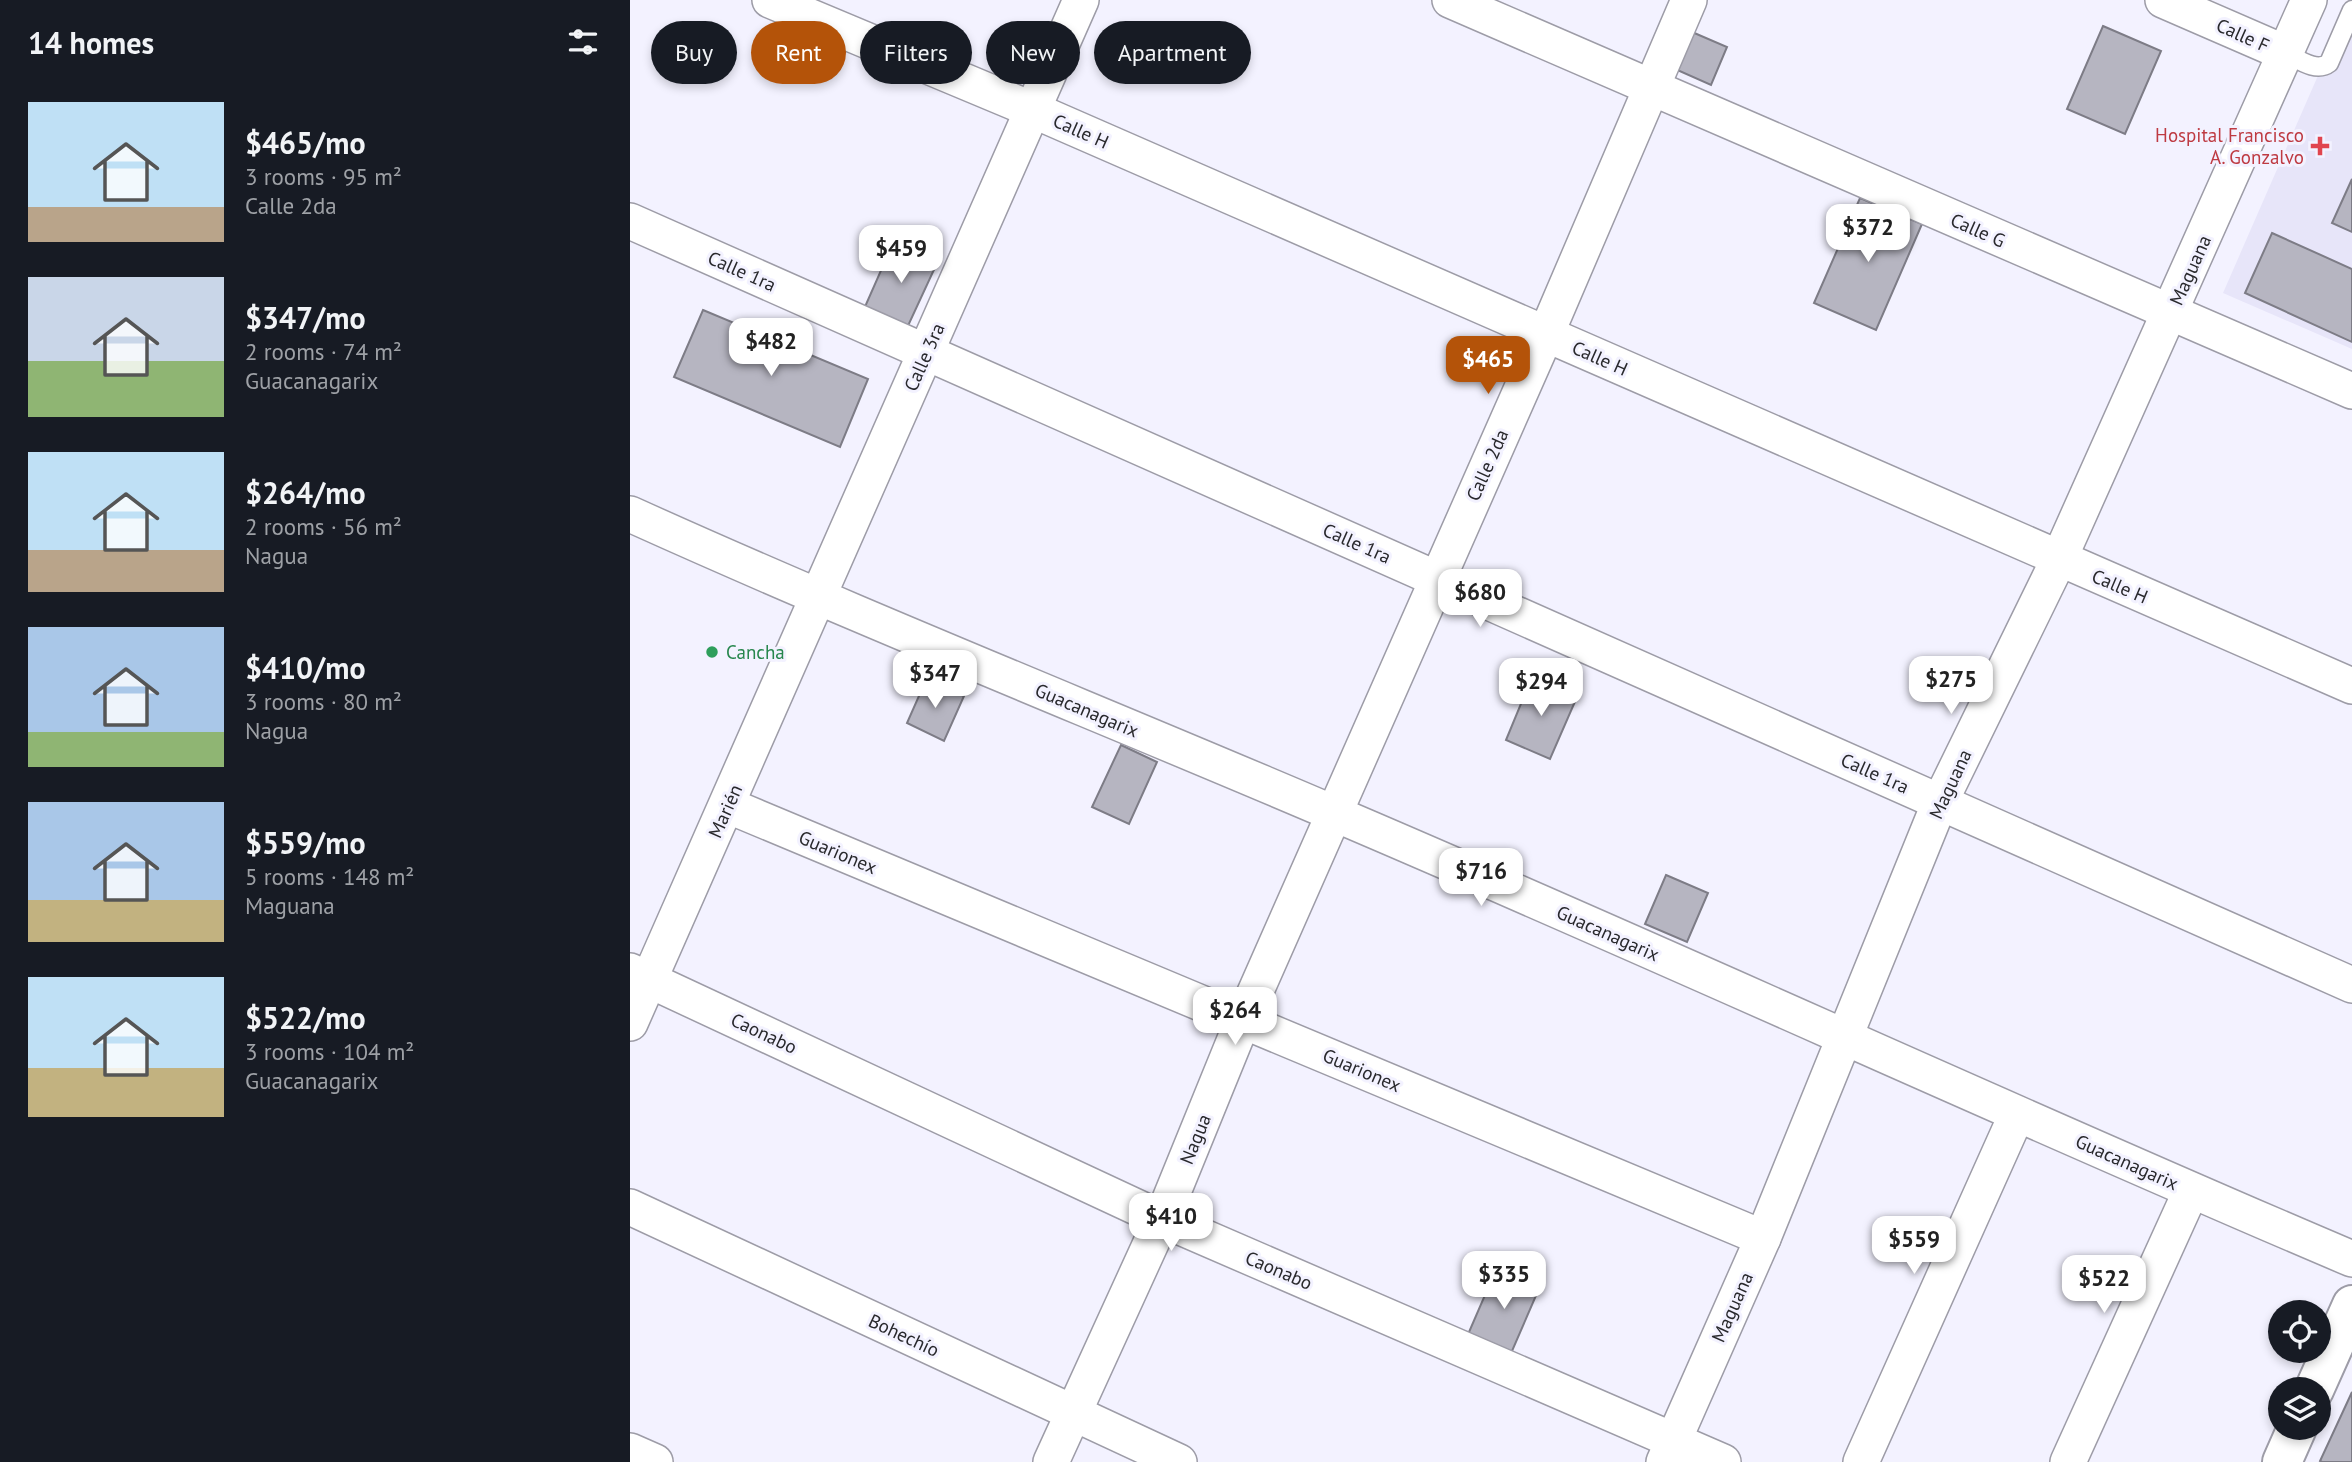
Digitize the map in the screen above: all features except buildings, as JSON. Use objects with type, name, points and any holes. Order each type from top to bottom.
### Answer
[{"type":"street","name":"Calle H","points":[[770,0],[1033,110],[2352,686]]},
{"type":"street","name":"Calle 3ra","points":[[818,599],[1081,0]]},
{"type":"street","name":"Calle G","points":[[1450,0],[2170,314],[2352,390]]},
{"type":"street","name":"Calle 2da","points":[[1334,813],[1546,334],[1689,0]]},
{"type":"street","name":"Calle F","points":[[2163,0],[2285,53]]},
{"type":"street","name":"Maguana","points":[[1669,1451],[1763,1238],[1940,803],[2059,559],[2309,0]]},
{"type":"street","name":"Calle 1ra","points":[[630,221],[2352,985]]},
{"type":"street","name":"Guacanagarix","points":[[630,514],[818,599],[1334,813],[2191,1191],[2352,1259]]},
{"type":"street","name":"Marién","points":[[630,1023],[639,975],[727,806],[818,599]]},
{"type":"street","name":"Guarionex","points":[[727,806],[1763,1238]]},
{"type":"street","name":"Nagua","points":[[1051,1462],[1162,1219],[1243,1020],[1334,813]]},
{"type":"street","name":"Caonabo","points":[[639,975],[1669,1451],[1723,1462]]},
{"type":"street","points":[[1861,1462],[2017,1114]]},
{"type":"street","points":[[2068,1462],[2191,1191]]},
{"type":"street","name":"Bohechío","points":[[630,1207],[1179,1462]]},
{"type":"street","points":[[2320,1377],[2352,1305]]},
{"type":"street","points":[[2282,1462],[2292,1440]]},
{"type":"street","points":[[630,1451],[655,1462]]},
{"type":"lane","points":[[2285,53],[2315,67],[2325,66],[2352,10]]},
{"type":"shaded area","name":"Hospital Francisco A. Gonzalvo","points":[[2352,0],[2352,349],[2223,293]]},
{"type":"place","name":"Hospital Francisco A. Gonzalvo","points":[[2320,146]]},
{"type":"place","name":"Cancha","points":[[712,652]]}]
